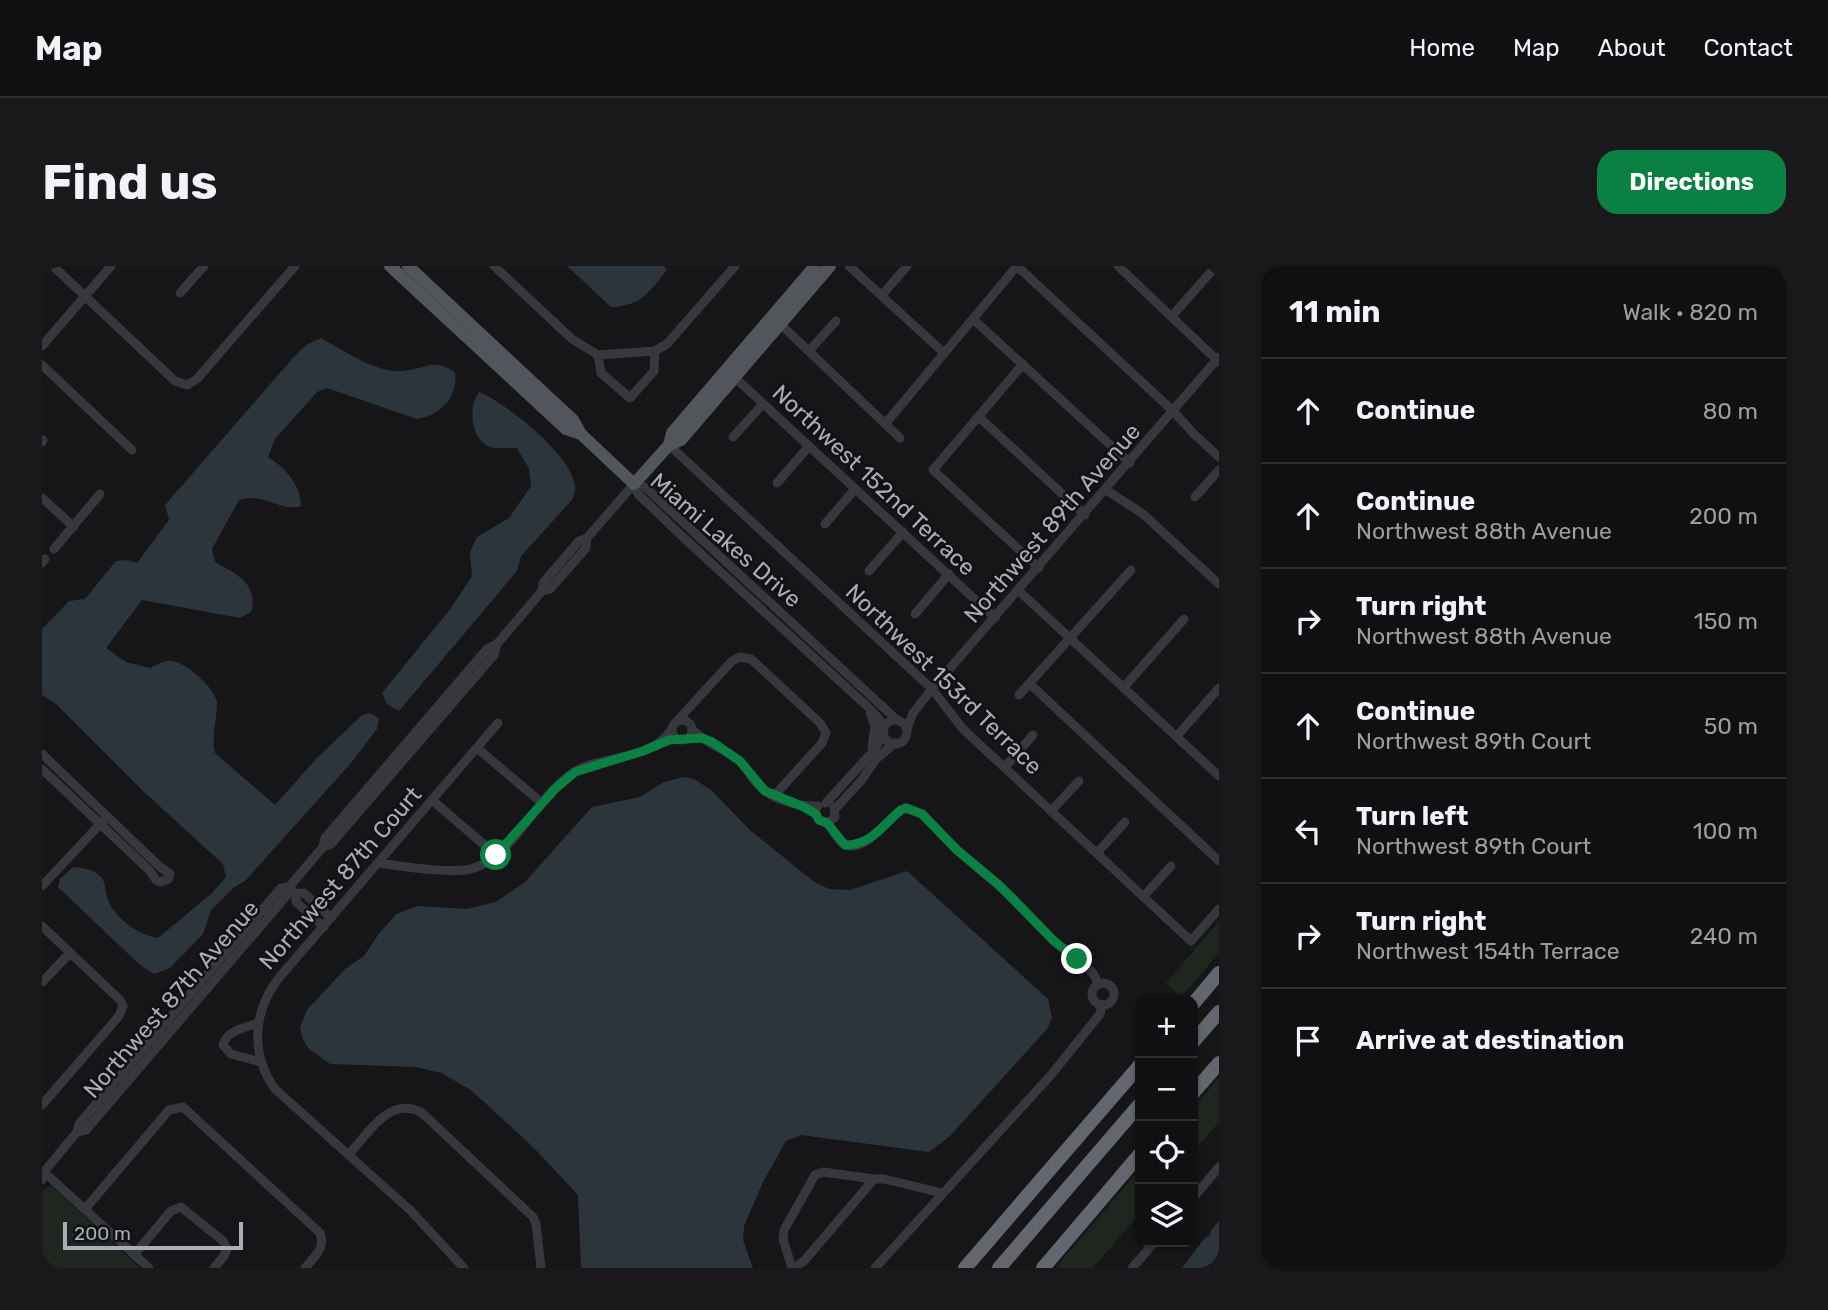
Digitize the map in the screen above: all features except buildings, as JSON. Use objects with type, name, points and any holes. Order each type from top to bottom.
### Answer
[{"type":"highway","points":[[1198,998],[1219,973]]},
{"type":"highway","points":[[1198,1036],[1219,1012]]},
{"type":"highway","points":[[1198,1049],[1219,1024]]},
{"type":"highway","points":[[1198,1087],[1219,1063]]},
{"type":"highway","points":[[965,1268],[1135,1071]]},
{"type":"highway","points":[[999,1268],[1135,1110]]},
{"type":"highway","points":[[1009,1268],[1135,1121]]},
{"type":"highway","points":[[1042,1268],[1135,1160]]},
{"type":"highway","points":[[993,1268],[1032,1230]]},
{"type":"main road","points":[[390,266],[566,429],[581,434]]},
{"type":"main road","points":[[408,266],[573,420],[581,434],[634,484]]},
{"type":"main road","name":"Northwest 87th Avenue","points":[[776,320],[816,266]]},
{"type":"main road","name":"Northwest 87th Avenue","points":[[634,484],[669,445],[681,440],[730,373],[776,320],[830,266]]},
{"type":"street","points":[[53,266],[175,381],[187,385],[197,379],[295,266]]},
{"type":"street","points":[[42,346],[111,266]]},
{"type":"street","points":[[180,293],[204,266]]},
{"type":"street","points":[[494,266],[572,339],[598,355],[655,351],[667,344],[735,266]]},
{"type":"street","points":[[849,266],[944,353]]},
{"type":"street","points":[[882,295],[907,266]]},
{"type":"street","points":[[886,423],[1017,266],[1219,457]]},
{"type":"street","points":[[1118,266],[1218,360]]},
{"type":"street","points":[[1127,274],[1134,266]]},
{"type":"street","points":[[1172,316],[1216,266]]},
{"type":"street","points":[[973,319],[1130,463]]},
{"type":"street","points":[[776,320],[900,438]]},
{"type":"street","points":[[809,351],[836,321]]},
{"type":"street","points":[[598,355],[601,373],[630,398],[654,371],[655,351]]},
{"type":"street","name":"Northwest 89th Avenue","points":[[901,723],[913,713],[1218,360]]},
{"type":"street","points":[[1023,364],[933,470],[1039,568]]},
{"type":"street","points":[[42,365],[132,450]]},
{"type":"street","name":"Northwest 152nd Terrace","points":[[730,373],[995,618]]},
{"type":"street","points":[[733,437],[763,404]]},
{"type":"street","points":[[979,417],[1085,515]]},
{"type":"street","name":"Northwest 153rd Terrace","points":[[669,445],[932,689],[963,729],[1191,941],[1219,909]]},
{"type":"street","points":[[777,483],[809,446]]},
{"type":"street","points":[[1195,497],[1219,470]]},
{"type":"street","name":"Northwest 87th Avenue","points":[[43,1175],[78,1132],[79,1124],[128,1066],[281,888],[292,890],[323,847],[325,838],[487,649],[497,644],[542,591],[543,583],[579,541],[587,538],[634,484]]},
{"type":"street","name":"Miami Lakes Drive","points":[[634,484],[641,497],[876,714],[883,732]]},
{"type":"street","name":"Miami Lakes Drive","points":[[634,484],[645,487],[901,723]]},
{"type":"street","points":[[825,524],[855,489]]},
{"type":"street","points":[[1106,490],[1143,514],[1219,583]]},
{"type":"street","points":[[54,549],[100,494]]},
{"type":"street","points":[[42,498],[74,527]]},
{"type":"street","points":[[869,571],[903,532]]},
{"type":"street","points":[[1019,695],[1131,570]]},
{"type":"street","points":[[915,614],[949,574]]},
{"type":"street","points":[[1018,591],[1219,776]]},
{"type":"street","points":[[1124,687],[1184,619]]},
{"type":"street","points":[[663,741],[732,662],[740,657],[751,659],[820,723],[826,733],[822,743],[774,796]]},
{"type":"street","points":[[1030,684],[1219,861]]},
{"type":"street","points":[[1177,736],[1219,688]]},
{"type":"street","points":[[681,740],[691,736],[689,714],[693,704]]},
{"type":"street","points":[[866,706],[875,726],[869,754]]},
{"type":"street","points":[[674,726],[683,720],[702,738],[740,761],[756,783],[774,796],[804,807],[833,805],[835,832],[845,845],[866,841],[878,834],[895,815],[906,808],[922,814],[1054,941],[1092,972],[1099,984]]},
{"type":"street","points":[[890,721],[901,723],[904,739],[876,759],[832,817],[819,820],[820,808],[869,754],[890,721]]},
{"type":"street","name":"Northwest 87th Court","points":[[464,1268],[410,1210],[280,1094],[271,1083],[261,1062],[257,1046],[258,1023],[260,1009],[272,986],[498,723]]},
{"type":"street","points":[[674,726],[681,740]]},
{"type":"street","points":[[883,732],[889,741],[895,743]]},
{"type":"street","points":[[1005,767],[1033,735]]},
{"type":"street","points":[[378,863],[462,870],[485,863],[496,855],[542,803],[575,772],[643,751],[663,741],[702,738]]},
{"type":"street","points":[[477,748],[542,803]]},
{"type":"street","points":[[42,754],[104,821],[150,871],[156,880],[161,883],[168,879],[170,874],[166,869],[159,866],[104,821],[42,769]]},
{"type":"street","points":[[1051,811],[1079,780]]},
{"type":"street","points":[[432,800],[496,855]]},
{"type":"street","points":[[42,886],[104,821]]},
{"type":"street","points":[[1097,853],[1125,822]]},
{"type":"street","points":[[1143,896],[1171,866]]},
{"type":"street","points":[[292,890],[304,893],[331,918]]},
{"type":"street","points":[[292,890],[296,902],[324,927]]},
{"type":"street","points":[[312,916],[320,908]]},
{"type":"street","points":[[42,926],[120,1000],[122,1006],[119,1016],[44,1100]]},
{"type":"street","points":[[42,982],[70,953]]},
{"type":"street","points":[[1099,984],[1110,985],[1114,994],[1109,1004],[1102,1005],[1092,996],[1094,988],[1099,984]]},
{"type":"street","points":[[875,1268],[1073,1049],[1100,1014],[1102,1005]]},
{"type":"street","points":[[258,1023],[229,1034],[223,1045],[231,1054],[261,1062]]},
{"type":"street","points":[[85,1209],[169,1110],[183,1107],[320,1233],[323,1241],[320,1250],[305,1268]]},
{"type":"street","points":[[349,1154],[389,1112],[406,1107],[421,1112],[534,1219],[541,1268]]},
{"type":"street","points":[[1198,1192],[1219,1167]]},
{"type":"street","points":[[874,1179],[804,1261],[793,1268],[783,1239],[784,1230],[815,1175],[823,1172],[884,1179],[942,1192]]},
{"type":"street","points":[[43,1175],[85,1209],[149,1268]]},
{"type":"street","points":[[134,1255],[171,1212],[181,1207],[223,1241],[227,1249],[214,1268]]},
{"type":"street","points":[[1134,1267],[1151,1247]]},
{"type":"shaded area","points":[[567,266],[664,266],[667,270],[637,301],[611,307]]},
{"type":"shaded area","points":[[321,338],[382,369],[403,371],[430,365],[448,368],[455,373],[454,390],[440,409],[417,419],[327,388],[317,392],[275,439],[268,457],[291,478],[298,491],[301,506],[287,507],[248,498],[239,500],[212,549],[215,562],[238,575],[249,587],[253,602],[251,612],[240,618],[142,600],[106,648],[126,662],[150,668],[163,662],[177,662],[199,677],[217,703],[215,753],[275,805],[317,758],[362,715],[370,713],[379,718],[377,729],[351,763],[245,881],[233,888],[211,910],[203,934],[170,968],[154,974],[140,965],[58,887],[60,879],[73,867],[97,874],[103,881],[110,904],[120,918],[142,933],[158,938],[213,892],[226,877],[223,864],[144,792],[56,704],[42,695],[42,629],[69,601],[85,599],[116,561],[137,563],[169,520],[165,505],[293,358],[306,345]]},
{"type":"shaded area","points":[[479,392],[521,419],[552,448],[573,477],[575,492],[572,500],[521,556],[517,571],[399,711],[387,704],[382,693],[451,608],[472,576],[470,552],[477,537],[509,518],[531,486],[529,469],[517,448],[494,448],[480,440],[476,433],[472,416]]},
{"type":"shaded area","points":[[684,777],[694,779],[711,790],[751,831],[813,881],[829,889],[850,890],[907,871],[1048,999],[1052,1018],[1047,1029],[950,1136],[929,1152],[801,1135],[786,1141],[763,1182],[744,1226],[743,1240],[753,1268],[581,1268],[578,1195],[534,1148],[471,1090],[441,1073],[416,1067],[330,1064],[308,1048],[300,1027],[307,1010],[345,969],[364,956],[396,914],[418,906],[467,909],[496,902],[525,882],[592,807],[640,797],[664,782]]},
{"type":"shaded area","points":[[1219,921],[1219,953],[1183,995],[1179,995],[1166,983]]},
{"type":"shaded area","points":[[1219,1078],[1219,1122],[1198,1146],[1198,1121],[1198,1102]]},
{"type":"shaded area","points":[[1135,1175],[1135,1219],[1093,1268],[1055,1268]]},
{"type":"shaded area","points":[[47,1187],[53,1187],[140,1268],[42,1268],[42,1192]]},
{"type":"shaded area","points":[[1219,1221],[1219,1268],[1182,1268],[1210,1235]]},
{"type":"route","points":[[496,855],[555,789],[575,772],[643,751],[663,741],[702,738],[740,761],[765,791],[816,814],[845,845],[866,841],[878,834],[901,810],[906,808],[918,811],[957,850],[1013,898],[1054,941],[1077,959]]}]
